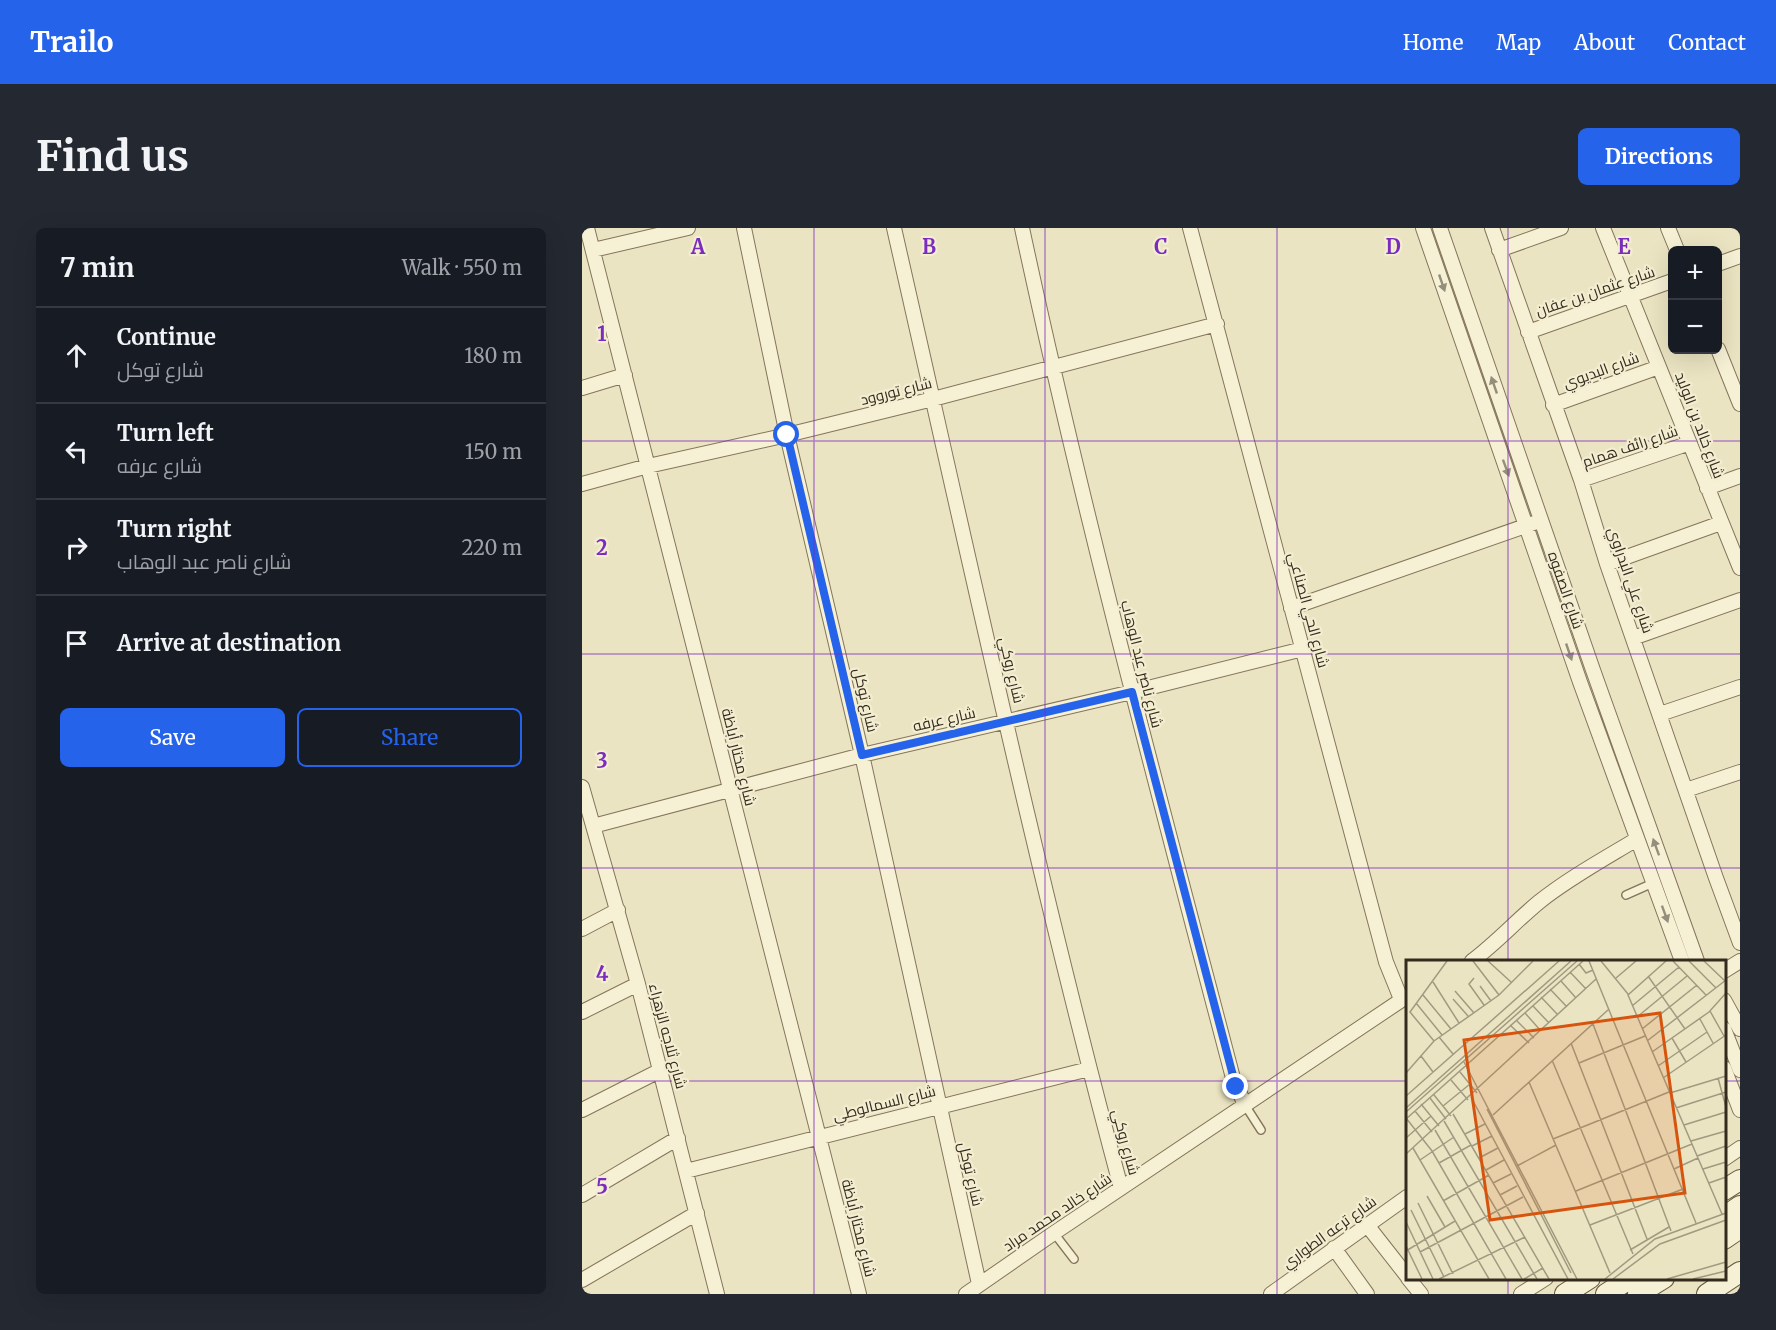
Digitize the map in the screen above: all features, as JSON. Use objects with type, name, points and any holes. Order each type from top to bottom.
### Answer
[{"type":"main road","points":[[1725,1189],[1740,1180]]},
{"type":"main road","points":[[1725,1216],[1740,1206]]},
{"type":"main road","points":[[1725,1238],[1740,1228]]},
{"type":"main road","points":[[1707,1294],[1740,1272]]},
{"type":"main road","points":[[1565,1294],[1588,1279]]},
{"type":"main road","points":[[1606,1294],[1629,1279]]},
{"type":"main road","points":[[1638,1294],[1662,1279]]},
{"type":"street","name":"شارع مختار أباظة","points":[[587,228],[859,1294]]},
{"type":"street","points":[[593,250],[668,230],[688,228]]},
{"type":"street","name":"شارع توكل","points":[[744,228],[787,435],[862,755],[979,1284]]},
{"type":"street","name":"شارع روكي","points":[[894,228],[1089,1069],[1121,1188]]},
{"type":"street","name":"شارع ناصر عبد الوهاب","points":[[1022,228],[1052,367],[1132,692],[1233,1078],[1245,1105]]},
{"type":"street","name":"شارع الحي الصناعي","points":[[1190,228],[1386,962],[1404,998]]},
{"type":"street","name":"شارع الصفوه","points":[[1423,228],[1580,682],[1682,960]]},
{"type":"street","name":"شارع الصفوه","points":[[1440,228],[1593,670],[1697,960]]},
{"type":"street","name":"شارع علي البدراوي","points":[[1492,228],[1740,943]]},
{"type":"street","points":[[1499,250],[1561,228]]},
{"type":"street","name":"شارع خالد بن الوليد","points":[[1603,228],[1740,568]]},
{"type":"street","points":[[1668,228],[1675,246]]},
{"type":"street","points":[[1722,263],[1740,256]]},
{"type":"street","name":"شارع عثمان بن عفان","points":[[1528,332],[1668,283]]},
{"type":"street","name":"شارع توروود","points":[[582,484],[648,466],[933,399],[1216,324]]},
{"type":"street","points":[[1720,354],[1740,404]]},
{"type":"street","name":"شارع البديوي","points":[[1554,405],[1659,367]]},
{"type":"street","points":[[582,388],[625,375]]},
{"type":"street","name":"شارع رائف همام","points":[[1581,480],[1690,443]]},
{"type":"street","points":[[1707,488],[1740,476]]},
{"type":"street","points":[[1291,608],[1541,520]]},
{"type":"street","points":[[1607,564],[1721,523]]},
{"type":"street","points":[[1633,638],[1740,600]]},
{"type":"street","name":"شارع عرفه","points":[[589,822],[731,791],[862,755],[1132,692],[1303,649]]},
{"type":"street","points":[[1660,714],[1740,687]]},
{"type":"street","points":[[1686,790],[1740,772]]},
{"type":"street","name":"شارع ثلاجه الزهراء","points":[[582,787],[589,822],[618,910],[661,1070],[716,1290]]},
{"type":"street","points":[[1473,960],[1553,891],[1637,839]]},
{"type":"street","points":[[582,929],[618,910]]},
{"type":"street","points":[[1725,970],[1740,961]]},
{"type":"street","points":[[582,1012],[638,984]]},
{"type":"street","name":"شارع خالد محمد مراد","points":[[966,1294],[1404,998]]},
{"type":"street","points":[[1725,1002],[1740,1029]]},
{"type":"street","points":[[1725,1032],[1740,1070]]},
{"type":"street","name":"شارع السمالوطي","points":[[686,1171],[1089,1069]]},
{"type":"street","points":[[582,1110],[661,1070]]},
{"type":"street","points":[[1725,1071],[1740,1110]]},
{"type":"street","points":[[582,1195],[678,1138]]},
{"type":"street","points":[[1725,1158],[1740,1148]]},
{"type":"street","name":"شارع ترعه الطواري","points":[[1271,1294],[1289,1289],[1334,1248],[1406,1198]]},
{"type":"street","points":[[582,1280],[697,1213]]},
{"type":"street","points":[[1367,1224],[1406,1274]]},
{"type":"street","points":[[1334,1248],[1367,1294]]},
{"type":"street","points":[[1410,1279],[1421,1294]]},
{"type":"street","points":[[1521,1294],[1544,1279]]},
{"type":"street","points":[[703,1294],[716,1290]]},
{"type":"lane","points":[[1626,895],[1653,883]]},
{"type":"lane","points":[[1245,1105],[1261,1130]]},
{"type":"lane","points":[[1054,1233],[1074,1259]]},
{"type":"route","points":[[787,435],[862,755],[1132,692],[1236,1087]]}]
